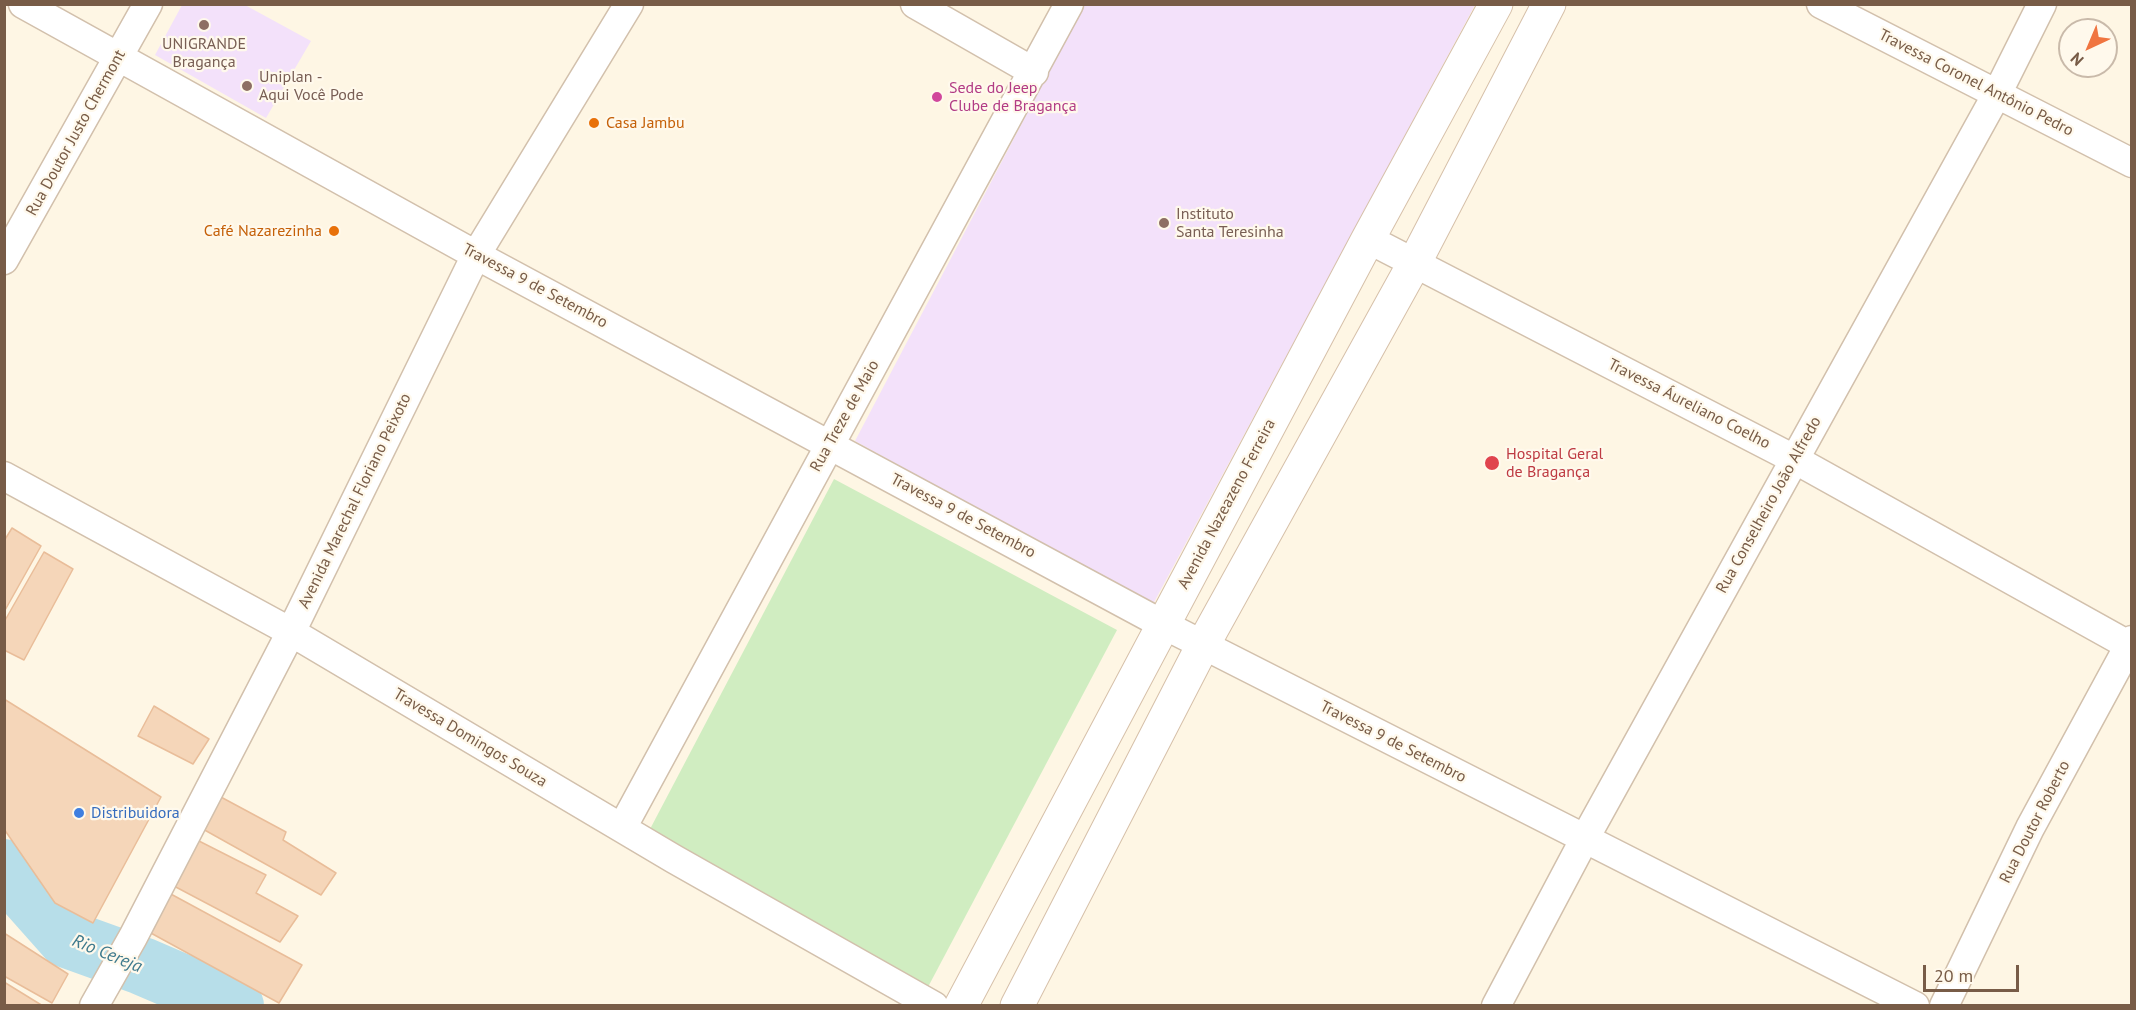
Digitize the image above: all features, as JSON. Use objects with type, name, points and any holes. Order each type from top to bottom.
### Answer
[{"type":"main road","name":"Avenida Nazeazeno Ferreira","points":[[961,1005],[1368,239],[1496,4]]},
{"type":"main road","points":[[1017,1005],[1203,645],[1415,262],[1549,4]]},
{"type":"street","name":"Travessa 9 de Setembro","points":[[23,4],[476,255],[1164,625],[1584,840],[1915,1005]]},
{"type":"street","name":"Rua Doutor Justo Chermont","points":[[4,261],[148,4]]},
{"type":"street","name":"Avenida Marechal Floriano Peixoto","points":[[94,1005],[133,937],[291,632],[476,255],[629,4]]},
{"type":"street","points":[[915,4],[1034,72]]},
{"type":"street","name":"Rua Treze de Maio","points":[[622,828],[1069,4]]},
{"type":"street","name":"Travessa Coronel Antônio Pedro","points":[[1821,4],[1998,92],[2132,163]]},
{"type":"street","name":"Rua Conselheiro João Alfredo","points":[[1496,1005],[1584,840],[1998,92],[2042,4]]},
{"type":"street","name":"Travessa Áureliano Coelho","points":[[1368,239],[1794,459],[2131,644]]},
{"type":"street","name":"Travessa Domingos Souza","points":[[4,476],[291,632],[622,828],[934,1005]]},
{"type":"street","name":"Rua Doutor Roberto","points":[[1944,1005],[2030,828],[2131,644]]},
{"type":"shaded area","name":"Uniplan - Aqui Você Pode","points":[[182,5],[245,5],[311,41],[266,118],[155,55]]},
{"type":"shaded area","name":"Instituto Santa Teresinha","points":[[1084,5],[1475,5],[1152,606],[855,441]]},
{"type":"green space","points":[[834,479],[1117,630],[928,987],[649,831]]},
{"type":"building","points":[[12,528],[41,546],[4,612],[4,541]]},
{"type":"building","points":[[44,552],[73,569],[24,660],[4,650],[4,622]]},
{"type":"building","name":"Distribuidora","points":[[4,699],[161,797],[93,923],[55,903],[4,829]]},
{"type":"building","points":[[154,706],[209,739],[193,764],[138,736]]},
{"type":"building","points":[[219,796],[286,832],[283,840],[336,873],[321,895],[201,828]]},
{"type":"building","points":[[197,840],[266,875],[256,893],[298,916],[280,942],[172,885]]},
{"type":"building","points":[[169,893],[302,965],[279,1003],[149,932]]},
{"type":"building","points":[[4,933],[68,974],[52,1003],[4,976]]},
{"type":"building","points":[[4,982],[43,1006],[4,1006]]},
{"type":"waterway","name":"Rio Cereja","points":[[4,868],[67,939],[142,966],[235,1006]]},
{"type":"place","name":"UNIGRANDE Bragança","points":[[204,25]]},
{"type":"place","name":"Uniplan - Aqui Você Pode","points":[[247,86]]},
{"type":"place","name":"Sede do Jeep Clube de Bragança","points":[[937,97]]},
{"type":"place","name":"Casa Jambu","points":[[594,123]]},
{"type":"place","name":"Instituto Santa Teresinha","points":[[1164,223]]},
{"type":"place","name":"Café Nazarezinha","points":[[334,231]]},
{"type":"place","name":"Hospital Geral de Bragança","points":[[1492,463]]},
{"type":"place","name":"Distribuidora","points":[[79,813]]}]
